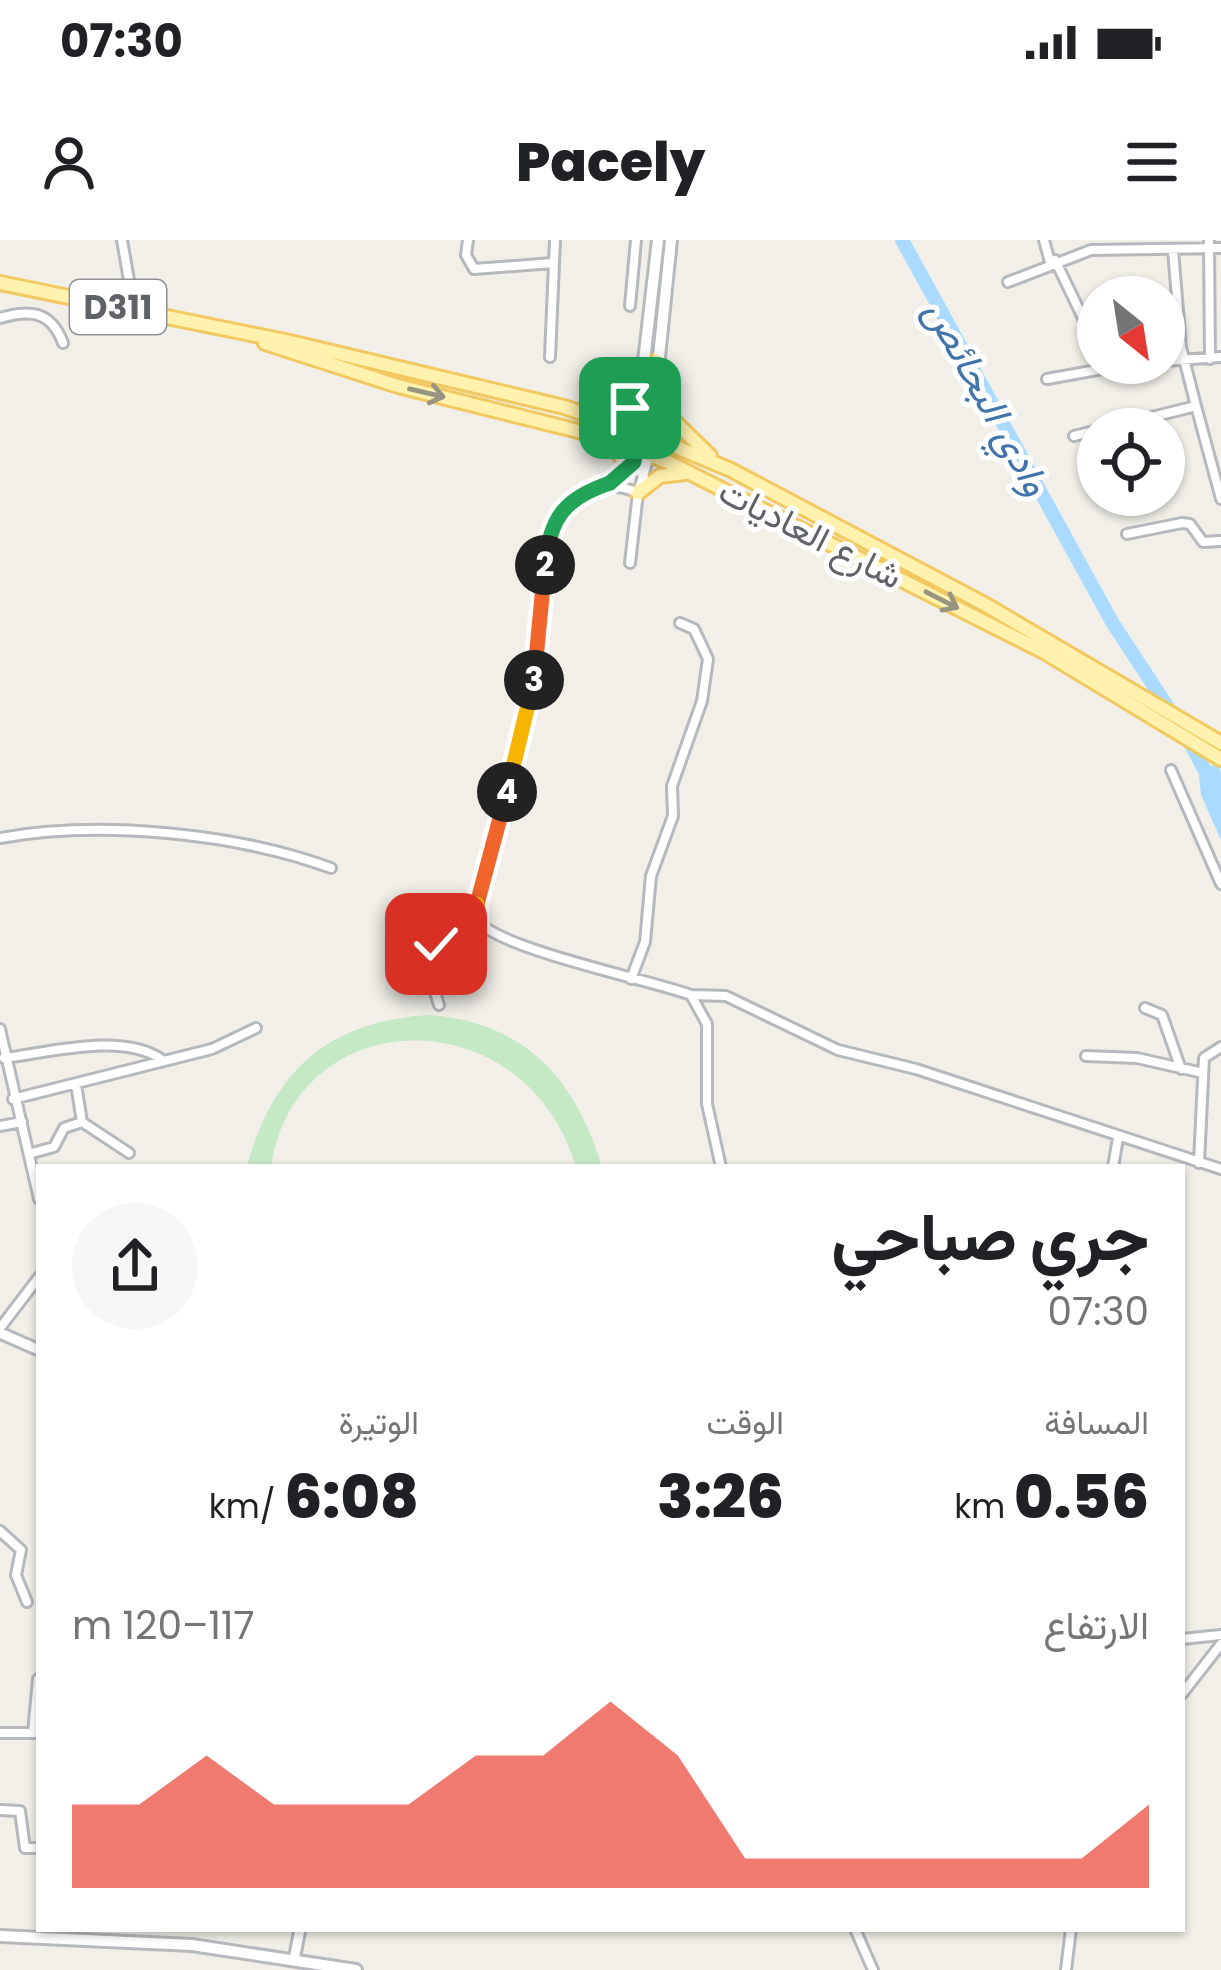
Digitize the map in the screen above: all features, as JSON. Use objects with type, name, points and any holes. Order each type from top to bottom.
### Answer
[{"type":"main road","points":[[632,459],[658,240]]},
{"type":"main road","points":[[649,454],[670,240]]},
{"type":"main road","name":"شارع العاديات","points":[[0,283],[290,341],[596,416],[650,436],[730,470],[1221,739]]},
{"type":"main road","name":"شارع العاديات","points":[[235,333],[363,376],[610,439],[632,459],[649,454],[1108,688],[1221,759]]},
{"type":"main road","points":[[656,361],[674,426],[730,470]]},
{"type":"main road","points":[[596,416],[620,413],[641,395]]},
{"type":"main road","points":[[610,439],[632,459]]},
{"type":"main road","points":[[638,493],[666,474],[696,475]]},
{"type":"main road","points":[[0,1936],[192,1945],[356,1970]]},
{"type":"street","points":[[122,240],[134,311]]},
{"type":"street","points":[[468,240],[466,255],[473,268],[553,263]]},
{"type":"street","points":[[550,357],[555,240]]},
{"type":"street","points":[[629,305],[637,240]]},
{"type":"street","points":[[1044,240],[1077,308]]},
{"type":"street","points":[[1008,282],[1091,250],[1173,250],[1209,243],[1221,248]]},
{"type":"street","points":[[1209,243],[1210,359]]},
{"type":"street","points":[[1173,250],[1181,346],[1190,363],[1196,406],[1221,499]]},
{"type":"street","points":[[0,317],[21,311],[41,315],[55,322],[63,343]]},
{"type":"street","points":[[1185,363],[1221,358]]},
{"type":"street","points":[[1047,380],[1077,373]]},
{"type":"street","points":[[1185,409],[1196,406]]},
{"type":"street","points":[[631,563],[638,493],[649,454]]},
{"type":"street","points":[[632,459],[644,477]]},
{"type":"street","points":[[478,925],[475,913],[534,680],[548,535],[559,512],[576,495],[608,484],[632,459]]},
{"type":"street","points":[[632,459],[638,493]]},
{"type":"street","points":[[608,484],[638,493]]},
{"type":"street","points":[[1127,534],[1190,524],[1203,542],[1221,541]]},
{"type":"street","points":[[631,979],[645,942],[651,876],[673,816],[672,786],[700,711],[709,662],[694,629],[680,623]]},
{"type":"street","points":[[1171,770],[1221,884]]},
{"type":"street","points":[[0,838],[68,828],[184,838],[286,851],[331,868]]},
{"type":"street","points":[[439,1005],[423,954],[478,925],[631,979],[691,995],[726,996],[838,1050],[916,1069],[1221,1168]]},
{"type":"street","points":[[691,995],[707,1024],[705,1084],[720,1164]]},
{"type":"street","points":[[1145,1008],[1162,1015],[1181,1069]]},
{"type":"street","points":[[8,1094],[76,1084],[212,1049],[256,1028]]},
{"type":"street","points":[[0,1029],[8,1094],[22,1122],[36,1179]]},
{"type":"street","points":[[1199,1163],[1204,1058],[1221,1047]]},
{"type":"street","points":[[2,1056],[104,1048],[149,1051],[163,1060]]},
{"type":"street","points":[[1086,1056],[1137,1058],[1203,1073]]},
{"type":"street","points":[[76,1084],[82,1122],[129,1153]]},
{"type":"street","points":[[0,1126],[22,1122]]},
{"type":"street","points":[[32,1153],[55,1148],[64,1128],[82,1122]]},
{"type":"street","points":[[1114,1164],[1118,1138]]},
{"type":"street","points":[[36,1281],[0,1330],[36,1348]]},
{"type":"street","points":[[0,1531],[20,1550],[16,1575],[27,1602]]},
{"type":"street","points":[[1185,1639],[1221,1640]]},
{"type":"street","points":[[1185,1690],[1221,1640]]},
{"type":"street","points":[[0,1733],[36,1732]]},
{"type":"street","points":[[0,1810],[20,1811],[25,1848],[36,1848]]},
{"type":"street","points":[[294,1960],[299,1932]]},
{"type":"street","points":[[856,1932],[873,1970]]},
{"type":"street","points":[[1066,1970],[1071,1932]]},
{"type":"green space","points":[[426,1015],[460,1019],[517,1042],[560,1082],[591,1135],[601,1164],[575,1164],[550,1111],[511,1072],[464,1048],[414,1041],[365,1049],[322,1073],[289,1112],[272,1164],[248,1164],[272,1104],[308,1058],[359,1029]]},
{"type":"water","points":[[1218,765],[1221,840],[1201,795],[1199,776],[1206,766]]},
{"type":"waterway","name":"وادي البحائص","points":[[902,240],[1112,622],[1173,715]]},
{"type":"waterway","name":"وادي البحائص","points":[[1188,739],[1221,801]]},
{"type":"route","points":[[436,944],[465,935],[478,925],[475,913],[534,680],[548,535],[566,503],[608,484],[634,462],[641,395],[630,408]]}]
